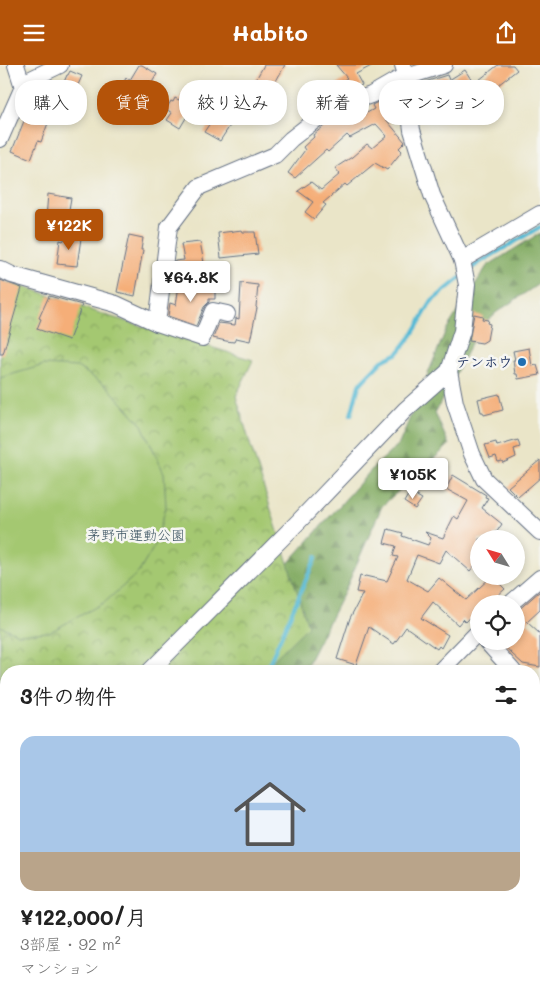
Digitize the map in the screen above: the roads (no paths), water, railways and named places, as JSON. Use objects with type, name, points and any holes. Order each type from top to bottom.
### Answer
[{"type":"street","points":[[16,65],[21,80]]},
{"type":"street","points":[[29,80],[60,65]]},
{"type":"street","points":[[157,323],[169,227],[199,187],[275,155],[291,139],[328,110],[371,95],[397,81],[406,71],[444,65]]},
{"type":"street","points":[[406,71],[412,130],[432,195],[462,260],[467,285],[462,331],[449,371],[462,428],[484,479],[540,532]]},
{"type":"street","points":[[0,139],[15,105]]},
{"type":"street","points":[[462,260],[540,214]]},
{"type":"street","points":[[0,269],[12,275],[116,304],[157,323],[202,338],[213,311],[228,314]]},
{"type":"street","points":[[156,665],[299,521],[405,410],[449,371]]},
{"type":"street","points":[[520,595],[540,578]]},
{"type":"street","points":[[446,665],[470,643]]},
{"type":"street","points":[[494,650],[508,665]]},
{"type":"waterway","points":[[469,270],[540,227]]},
{"type":"waterway","points":[[351,415],[359,385],[382,361],[398,353],[412,335],[432,301],[460,278]]},
{"type":"waterway","points":[[269,665],[316,557]]},
{"type":"place","name":"テンホウ","points":[[522,362]]},
{"type":"park label","name":"茅野市運動公園","points":[[136,535]]}]
